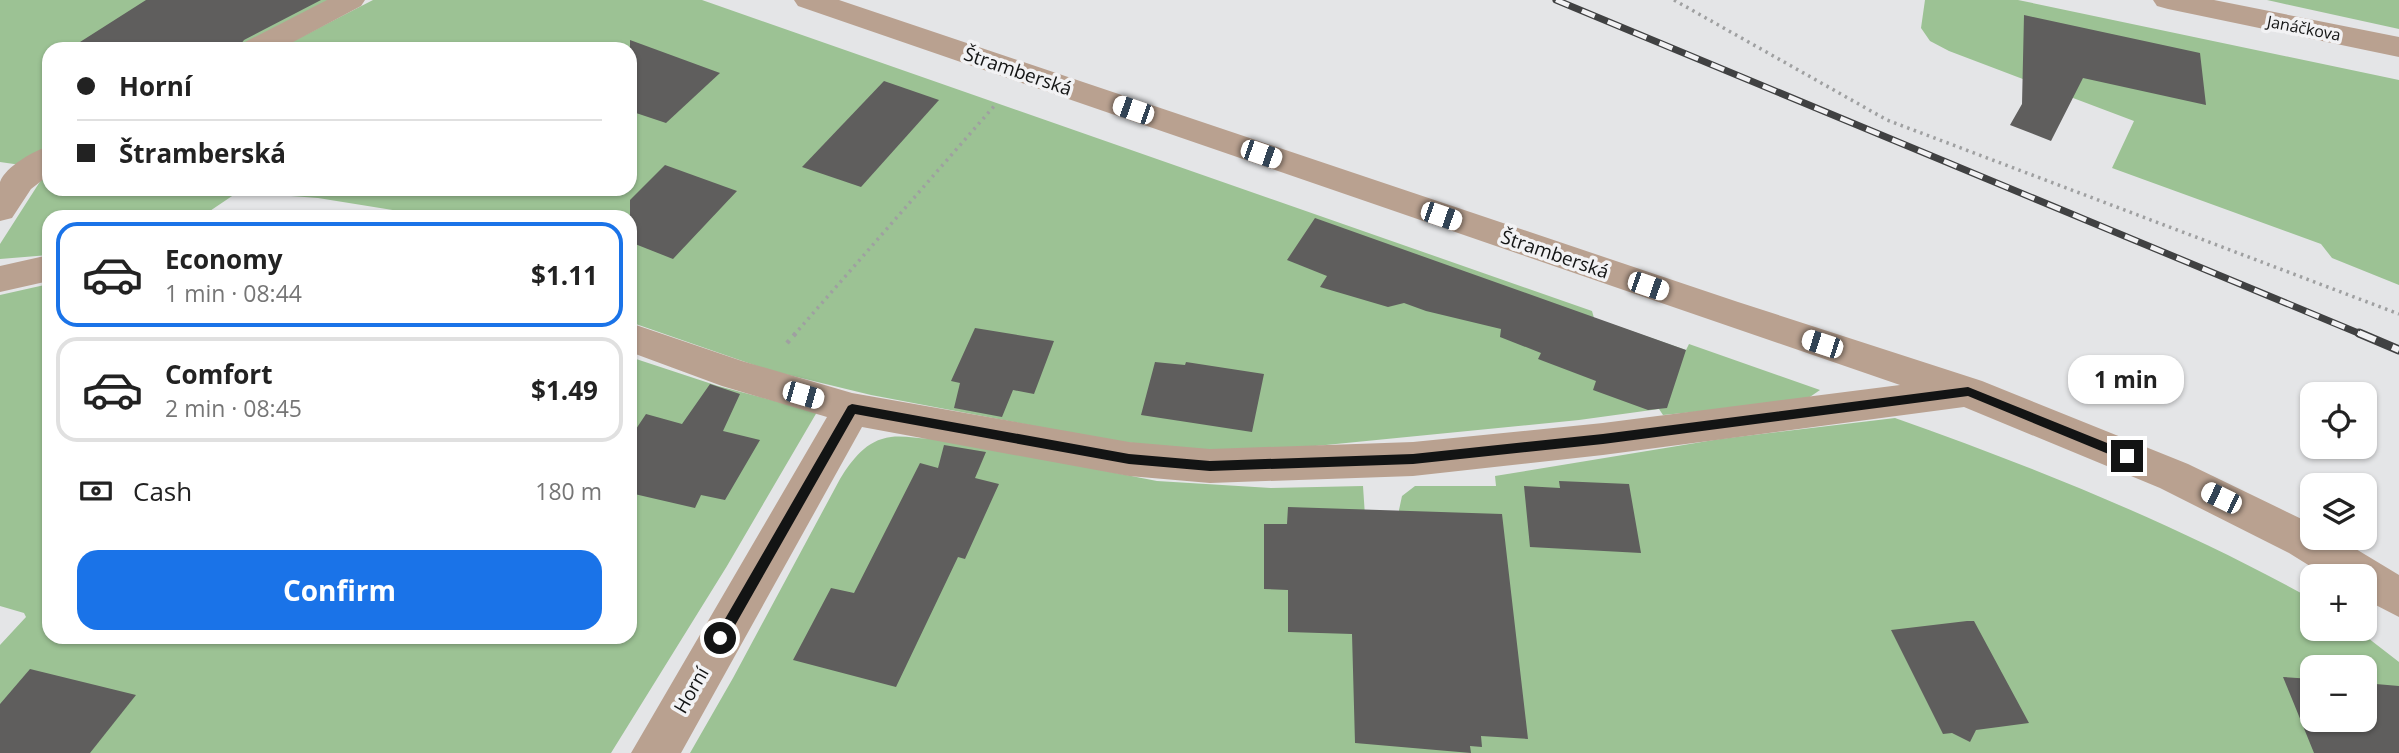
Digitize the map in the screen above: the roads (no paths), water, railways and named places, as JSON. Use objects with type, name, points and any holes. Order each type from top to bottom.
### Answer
[{"type":"street","points":[[270,42],[350,0]]},
{"type":"street","name":"Štramberská","points":[[809,0],[1712,308],[1968,391],[2174,476],[2304,540],[2344,564]]},
{"type":"street","name":"Janáčkova","points":[[2168,0],[2399,47]]},
{"type":"street","points":[[6,189],[42,163]]},
{"type":"street","points":[[0,279],[42,270]]},
{"type":"street","points":[[637,339],[754,381],[852,409],[1129,459],[1210,466],[1413,459],[1616,438],[1968,391]]},
{"type":"street","name":"Horní","points":[[655,753],[852,409]]},
{"type":"street","name":"Štramberská","points":[[2377,584],[2399,598]]},
{"type":"railway","points":[[1556,0],[2363,335]]},
{"type":"railway","points":[[2359,333],[2399,350]]}]
